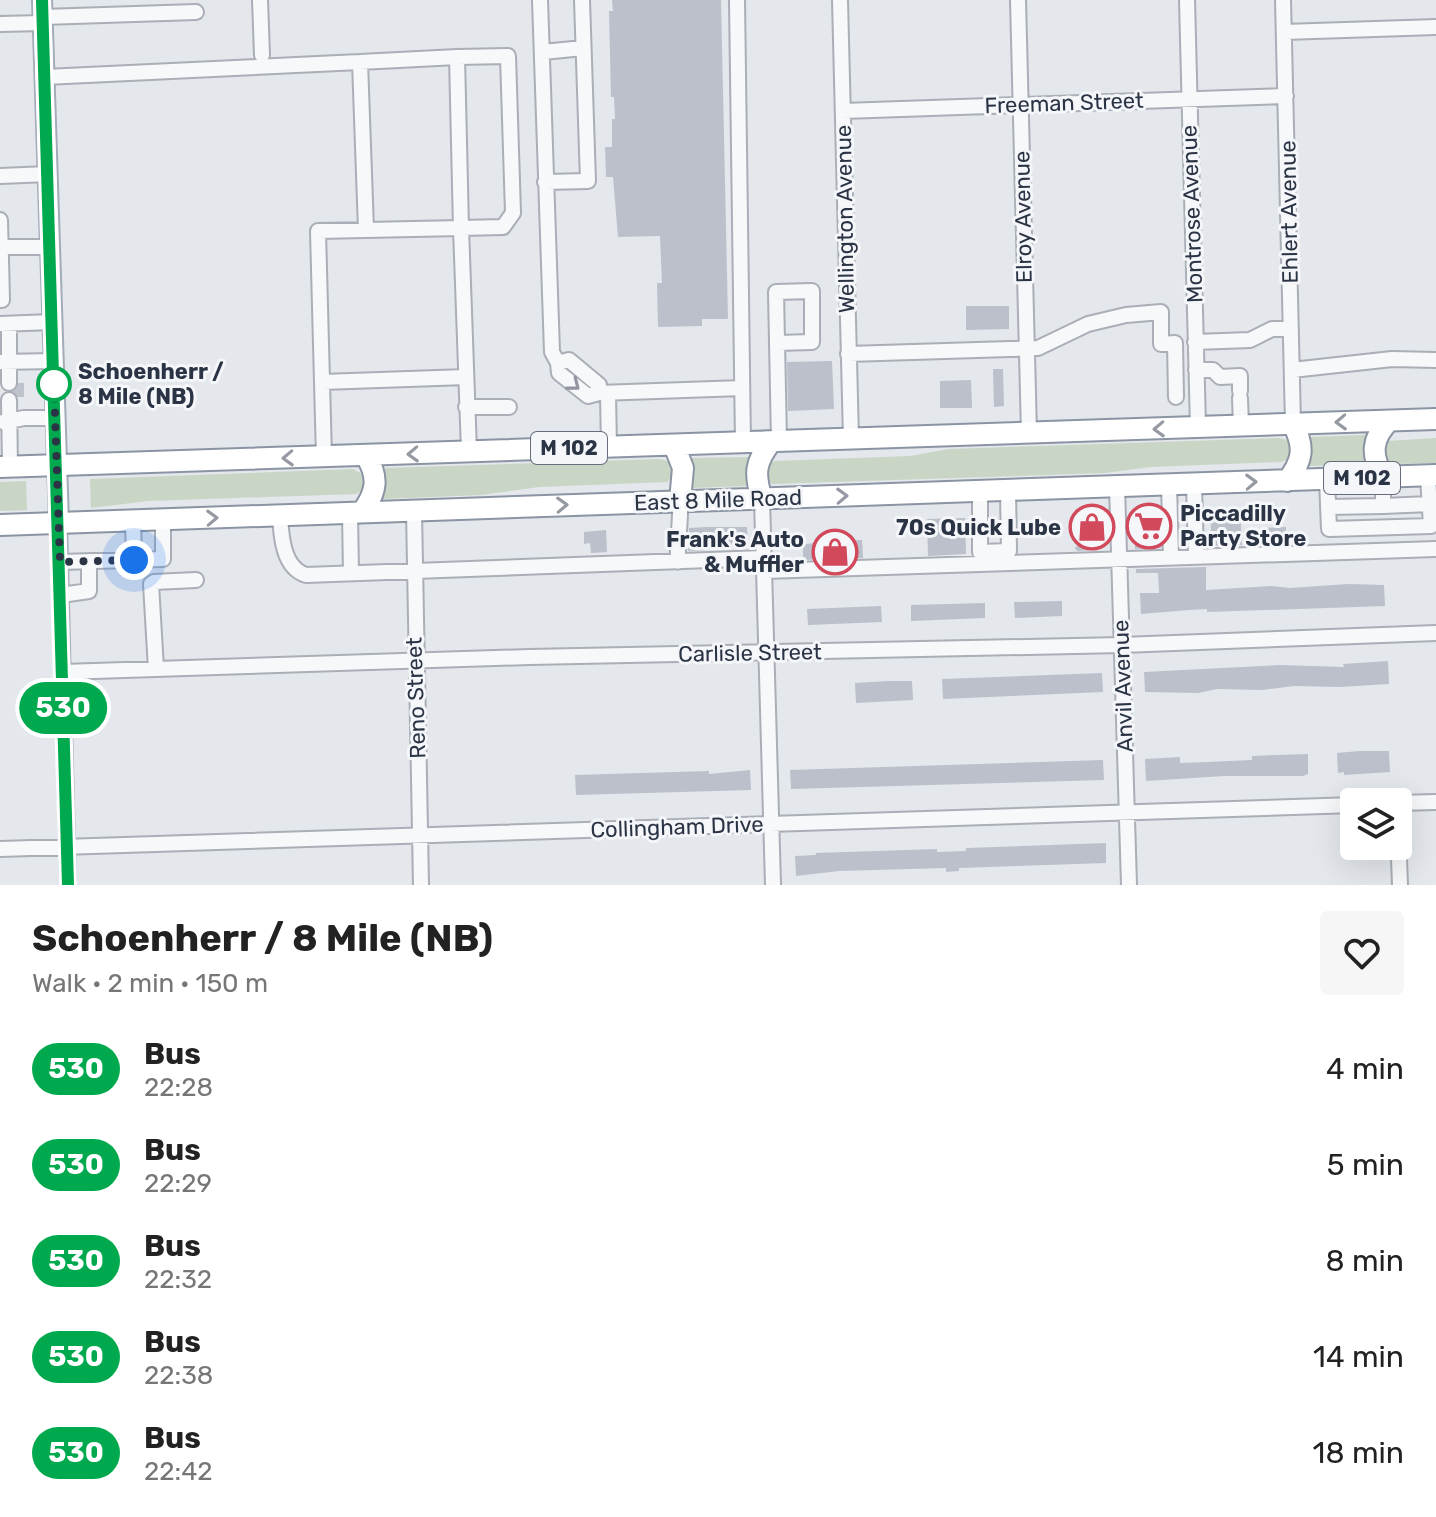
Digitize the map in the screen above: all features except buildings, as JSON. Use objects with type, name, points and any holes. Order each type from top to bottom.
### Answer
[{"type":"highway","name":"M 102","points":[[5,467],[1436,419]]},
{"type":"highway","points":[[1383,477],[1375,462],[1373,448],[1377,435],[1389,421]]},
{"type":"highway","points":[[1287,481],[1302,455],[1293,424]]},
{"type":"highway","points":[[762,499],[756,468],[761,454],[775,442]]},
{"type":"highway","points":[[674,445],[683,468],[680,501]]},
{"type":"highway","points":[[356,512],[371,501],[376,485],[375,472],[366,456]]},
{"type":"highway","name":"East 8 Mile Road","points":[[0,525],[1432,476]]},
{"type":"main road","points":[[43,13],[59,523]]},
{"type":"street","points":[[260,0],[262,55]]},
{"type":"street","points":[[540,0],[552,352],[559,373],[588,396],[742,388]]},
{"type":"street","points":[[545,182],[588,181],[582,0]]},
{"type":"street","points":[[737,0],[743,443]]},
{"type":"street","name":"Wellington Avenue","points":[[840,0],[851,439]]},
{"type":"street","name":"Elroy Avenue","points":[[1018,0],[1029,433]]},
{"type":"street","name":"Montrose Avenue","points":[[1187,0],[1198,427]]},
{"type":"street","name":"Ehlert Avenue","points":[[1283,0],[1293,424]]},
{"type":"street","points":[[0,24],[43,13],[196,12]]},
{"type":"street","points":[[1284,32],[1436,27]]},
{"type":"street","points":[[543,52],[583,48]]},
{"type":"street","points":[[45,77],[508,56],[513,213],[503,227],[318,231],[324,457]]},
{"type":"street","points":[[457,57],[469,451]]},
{"type":"street","points":[[360,62],[366,230]]},
{"type":"street","name":"Freeman Street","points":[[843,111],[1286,96]]},
{"type":"street","points":[[0,176],[48,174]]},
{"type":"street","points":[[0,220],[2,300]]},
{"type":"street","points":[[1,247],[49,247]]},
{"type":"street","points":[[848,354],[1038,348],[1088,324],[1126,315],[1161,312],[1161,344],[1175,343],[1176,397]]},
{"type":"street","points":[[13,383],[4,324],[52,322]]},
{"type":"street","points":[[1175,350],[1250,340],[1272,329],[1291,329]]},
{"type":"street","points":[[775,442],[777,343]]},
{"type":"street","points":[[1292,370],[1392,359],[1436,360]]},
{"type":"street","points":[[9,362],[53,361]]},
{"type":"street","points":[[1196,370],[1213,370],[1220,377],[1240,376],[1241,426]]},
{"type":"street","points":[[322,382],[466,377]]},
{"type":"street","points":[[604,394],[609,447]]},
{"type":"street","points":[[5,467],[5,422],[9,403]]},
{"type":"street","points":[[466,407],[509,407]]},
{"type":"street","points":[[5,422],[24,418],[54,418]]},
{"type":"street","points":[[1432,476],[1432,516]]},
{"type":"street","points":[[1383,477],[1383,506]]},
{"type":"street","points":[[1327,479],[1330,552]]},
{"type":"street","points":[[1194,484],[1196,556]]},
{"type":"street","points":[[1169,485],[1171,557]]},
{"type":"street","name":"Anvil Avenue","points":[[1117,486],[1129,885]]},
{"type":"street","points":[[980,491],[980,552],[1009,551],[1008,490]]},
{"type":"street","points":[[762,499],[773,885]]},
{"type":"street","points":[[678,562],[680,501]]},
{"type":"street","points":[[1328,507],[1383,506],[1432,516]]},
{"type":"street","name":"Reno Street","points":[[414,511],[421,885]]},
{"type":"street","points":[[351,573],[356,512]]},
{"type":"street","points":[[280,515],[282,544],[297,571],[306,575],[678,562],[764,565],[1436,549]]},
{"type":"street","points":[[1329,529],[1432,516]]},
{"type":"street","points":[[163,519],[164,581]]},
{"type":"street","points":[[133,520],[134,560]]},
{"type":"street","points":[[59,523],[68,885]]},
{"type":"street","points":[[60,562],[163,559]]},
{"type":"street","points":[[61,595],[89,591],[89,561]]},
{"type":"street","points":[[156,669],[151,587],[154,582],[196,580]]},
{"type":"street","name":"Carlisle Street","points":[[63,672],[415,660],[1122,645],[1436,633]]},
{"type":"street","points":[[1412,803],[1436,802]]},
{"type":"street","name":"Collingham Drive","points":[[0,849],[1340,805]]},
{"type":"street","points":[[1399,860],[1400,885]]},
{"type":"green space","points":[[1366,435],[1364,465],[1307,466],[1311,451],[1309,437]]},
{"type":"green space","points":[[1436,438],[1436,463],[1395,464],[1384,460],[1382,446],[1387,441]]},
{"type":"green space","points":[[1288,440],[1292,445],[1290,458],[1281,462],[1151,467],[1105,473],[773,484],[766,480],[768,464],[774,461],[910,456],[949,449]]},
{"type":"green space","points":[[749,457],[746,486],[691,488],[689,485],[693,476],[691,458]]},
{"type":"green space","points":[[669,461],[674,468],[673,476],[667,482],[539,487],[481,495],[383,499],[381,496],[385,486],[385,468]]},
{"type":"green space","points":[[353,469],[366,476],[364,489],[356,494],[148,501],[91,508],[90,479]]},
{"type":"green space","points":[[26,481],[27,510],[0,511],[0,482]]},
{"type":"tunnel","points":[[17,383],[17,400]]},
{"type":"bus line","name":"530","points":[[42,0],[68,885]]},
{"type":"place","name":"Schoenherr / 8 Mile (NB)","points":[[54,384]]},
{"type":"place","name":"Piccadilly Party Store","points":[[1149,526]]},
{"type":"place","name":"70s Quick Lube","points":[[1092,527]]},
{"type":"place","name":"Frank's Auto & Muffler","points":[[835,552]]},
{"type":"route","points":[[54,384],[60,562],[134,560]]}]
